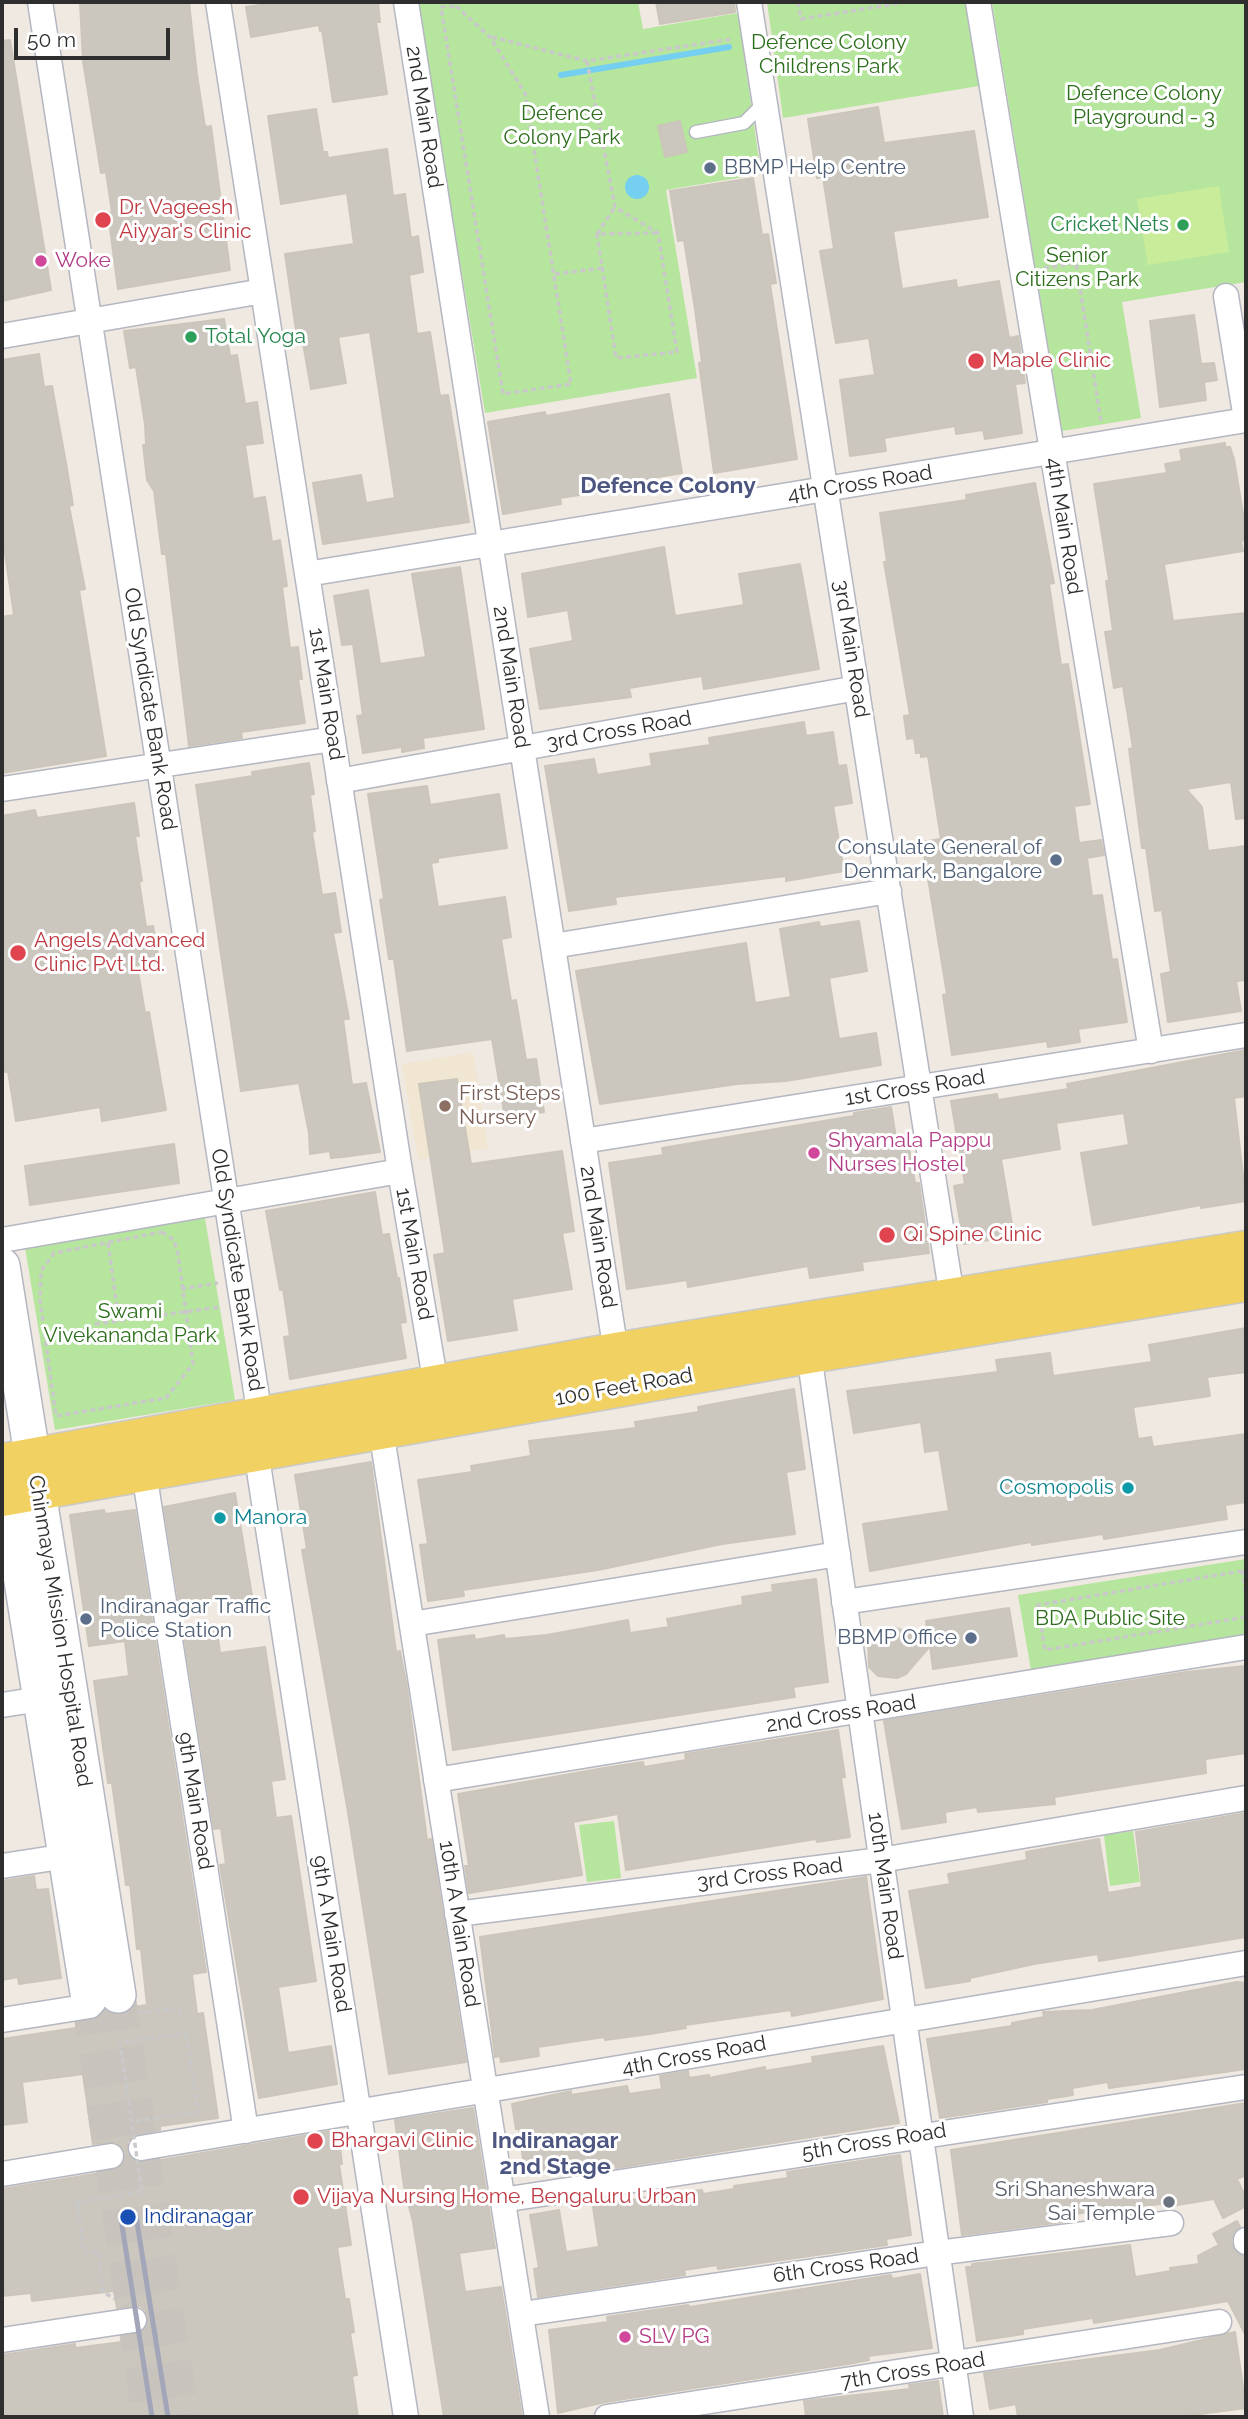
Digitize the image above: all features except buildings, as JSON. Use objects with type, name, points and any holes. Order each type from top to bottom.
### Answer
[{"type":"main road","name":"100 Feet Road","points":[[12,1474],[144,1472],[258,1434],[436,1385],[616,1352],[1246,1250]]},
{"type":"main road","name":"Chinmaya Mission Hospital Road","points":[[2,1266],[12,1474],[40,1699],[67,1856],[113,2003]]},
{"type":"main road","name":"100 Feet Road","points":[[12,1474],[258,1434],[381,1430],[809,1354],[1246,1282]]},
{"type":"main road","name":"Chinmaya Mission Hospital Road","points":[[12,1474],[113,2003]]},
{"type":"street","name":"Old Syndicate Bank Road","points":[[40,2],[227,1202],[258,1434]]},
{"type":"street","name":"1st Main Road","points":[[218,2],[400,1171],[436,1385]]},
{"type":"street","name":"2nd Main Road","points":[[406,2],[616,1352]]},
{"type":"street","name":"3rd Main Road","points":[[749,2],[952,1297]]},
{"type":"street","name":"4th Main Road","points":[[978,2],[1151,1051]]},
{"type":"street","points":[[2,336],[263,291]]},
{"type":"street","points":[[1226,296],[1246,419]]},
{"type":"street","name":"4th Cross Road","points":[[307,574],[1246,419]]},
{"type":"street","name":"3rd Cross Road","points":[[339,781],[857,688]]},
{"type":"street","points":[[2,789],[333,739]]},
{"type":"street","points":[[553,946],[889,891]]},
{"type":"street","name":"1st Cross Road","points":[[583,1141],[1246,1035]]},
{"type":"street","points":[[2,1240],[400,1171]]},
{"type":"street","name":"10th Main Road","points":[[809,1354],[961,2417]]},
{"type":"street","name":"10th A Main Road","points":[[381,1430],[537,2417]]},
{"type":"street","name":"9th A Main Road","points":[[258,1434],[406,2417]]},
{"type":"street","name":"9th Main Road","points":[[144,1472],[246,2130]]},
{"type":"street","points":[[844,1602],[1246,1542]]},
{"type":"street","points":[[412,1624],[838,1554]]},
{"type":"street","name":"2nd Cross Road","points":[[436,1780],[1246,1647]]},
{"type":"street","points":[[2,1705],[40,1699]]},
{"type":"street","name":"3rd Cross Road","points":[[457,1914],[881,1860],[1246,1798]]},
{"type":"street","points":[[2,1866],[67,1856]]},
{"type":"street","name":"4th Cross Road","points":[[141,2148],[1246,1963]]},
{"type":"street","points":[[2,2020],[113,2003]]},
{"type":"street","name":"5th Cross Road","points":[[502,2200],[921,2134],[1246,2087]]},
{"type":"street","points":[[2,2174],[111,2156]]},
{"type":"street","name":"6th Cross Road","points":[[522,2314],[937,2253],[1171,2223]]},
{"type":"street","points":[[2,2340],[134,2320]]},
{"type":"street","name":"7th Cross Road","points":[[607,2417],[1219,2322]]},
{"type":"lane","points":[[696,132],[744,123],[765,102]]},
{"type":"path","points":[[798,2],[801,19],[908,2]]},
{"type":"path","points":[[456,6],[490,37],[526,93],[571,384],[503,394],[441,8],[456,6]]},
{"type":"path","points":[[490,37],[587,61],[755,35]]},
{"type":"path","points":[[587,61],[615,207],[597,234],[615,358],[677,352],[658,233],[615,207]]},
{"type":"path","points":[[597,234],[658,233]]},
{"type":"path","points":[[1023,272],[1076,263],[1104,443]]},
{"type":"path","points":[[555,274],[603,268]]},
{"type":"path","points":[[162,1232],[174,1240],[193,1364],[166,1398],[57,1416],[40,1300],[41,1271],[54,1253],[108,1242],[162,1232]]},
{"type":"path","points":[[108,1242],[119,1321]]},
{"type":"path","points":[[181,1289],[220,1283]]},
{"type":"path","points":[[95,1324],[242,1304]]},
{"type":"path","points":[[1246,1597],[1242,1571],[1038,1605],[1045,1650],[1246,1617]]},
{"type":"path","points":[[113,2003],[179,2008],[180,2016]]},
{"type":"path","points":[[116,2300],[103,2292],[98,2251],[84,2253],[77,2202],[142,2192],[120,2043],[186,2033],[198,2112],[136,2121]]},
{"type":"shaded area","name":"First Steps Nursery","points":[[473,1052],[488,1148],[418,1160],[402,1064]]},
{"type":"green space","name":"Defence Colony Park","points":[[417,2],[638,2],[643,29],[738,13],[761,174],[666,190],[697,378],[485,413]]},
{"type":"green space","name":"Defence Colony Childrens Park","points":[[767,2],[965,2],[979,86],[783,118]]},
{"type":"green space","name":"Defence Colony Playground - 3","points":[[992,2],[1246,2],[1246,282],[1122,302],[1141,418],[1062,431]]},
{"type":"green space","points":[[1219,186],[1229,252],[1148,265],[1137,199]]},
{"type":"green space","name":"Swami Vivekananda Park","points":[[205,1218],[235,1400],[55,1430],[25,1247]]},
{"type":"green space","name":"BDA Public Site","points":[[1246,1559],[1246,1635],[1031,1670],[1018,1595]]},
{"type":"green space","points":[[614,1821],[621,1878],[587,1882],[579,1825]]},
{"type":"green space","points":[[1133,1831],[1140,1882],[1110,1886],[1104,1835]]},
{"type":"water","points":[[632,175],[642,175],[649,182],[649,192],[642,199],[632,199],[625,192],[625,182]]},
{"type":"waterway","points":[[561,75],[729,47]]},
{"type":"tunnel","points":[[118,1995],[182,2417]]},
{"type":"tunnel","points":[[89,1999],[149,2417]]},
{"type":"railway","points":[[136,2216],[168,2417]]},
{"type":"railway","points":[[121,2219],[152,2417]]},
{"type":"place","name":"BBMP Help Centre","points":[[710,168]]},
{"type":"place","name":"Dr. Vageesh Aiyyar's Clinic","points":[[103,220]]},
{"type":"place","name":"Cricket Nets","points":[[1183,225]]},
{"type":"place","name":"Woke","points":[[41,261]]},
{"type":"place","name":"Total Yoga","points":[[191,337]]},
{"type":"place","name":"Maple Clinic","points":[[976,361]]},
{"type":"place","name":"Consulate General of Denmark, Bangalore","points":[[1056,860]]},
{"type":"place","name":"Angels Advanced Clinic Pvt Ltd.","points":[[18,953]]},
{"type":"place","name":"First Steps Nursery","points":[[445,1106]]},
{"type":"place","name":"Shyamala Pappu Nurses Hostel","points":[[814,1153]]},
{"type":"place","name":"Qi Spine Clinic","points":[[887,1235]]},
{"type":"place","name":"Cosmopolis","points":[[1128,1488]]},
{"type":"place","name":"Manora","points":[[220,1518]]},
{"type":"place","name":"Indiranagar Traffic Police Station","points":[[86,1619]]},
{"type":"place","name":"BBMP Office","points":[[971,1638]]},
{"type":"place","name":"Bhargavi Clinic","points":[[315,2141]]},
{"type":"place","name":"Vijaya Nursing Home, Bengaluru Urban","points":[[301,2197]]},
{"type":"place","name":"Sri Shaneshwara Sai Temple","points":[[1169,2202]]},
{"type":"place","name":"Indiranagar","points":[[128,2217]]},
{"type":"place","name":"SLV PG","points":[[625,2337]]},
{"type":"district","name":"Defence Colony","points":[[668,486]]},
{"type":"district","name":"Indiranagar 2nd Stage","points":[[555,2154]]},
{"type":"park label","name":"Senior Citizens Park","points":[[1077,268]]}]
